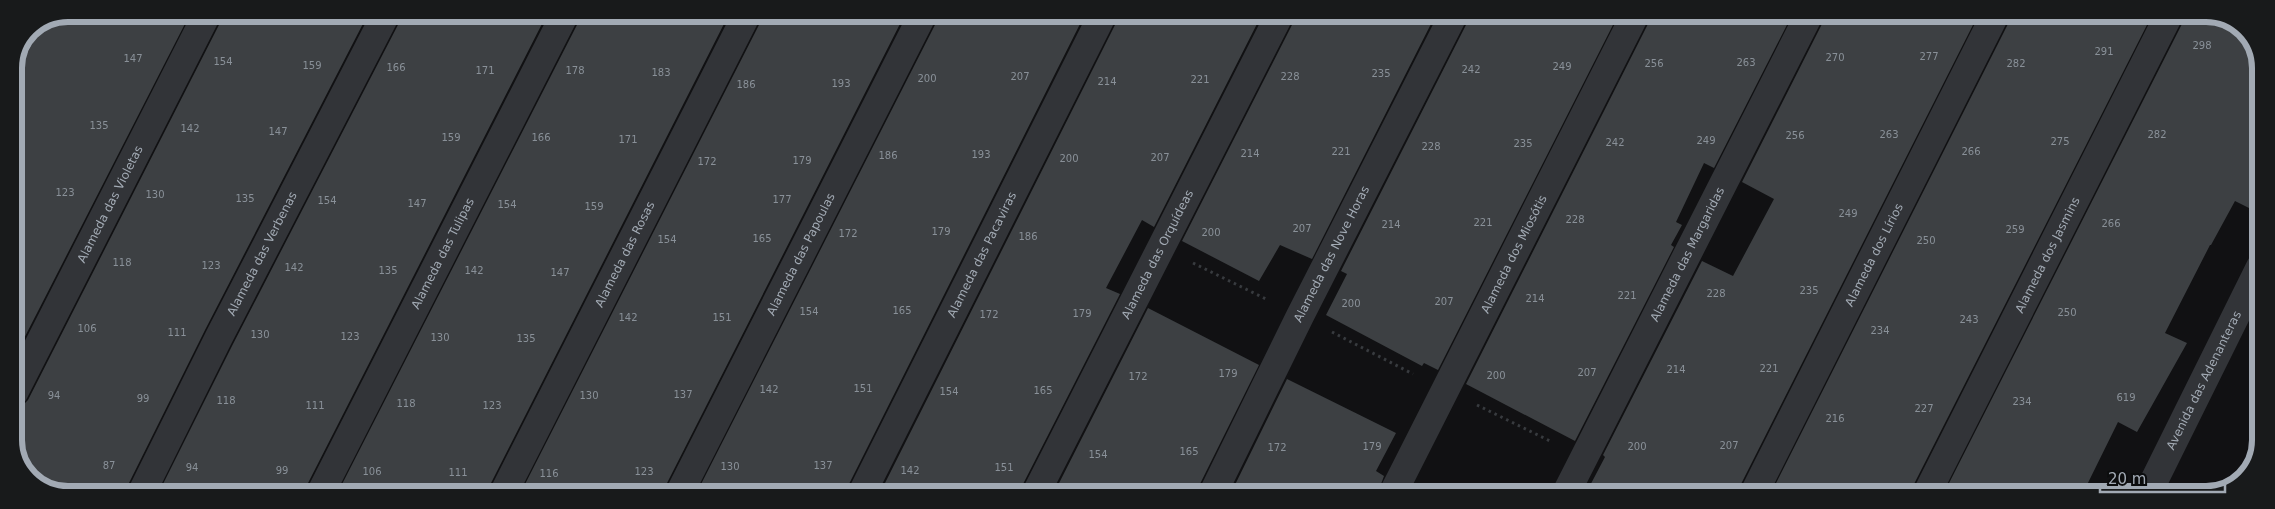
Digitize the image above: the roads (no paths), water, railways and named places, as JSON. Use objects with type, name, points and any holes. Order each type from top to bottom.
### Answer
[{"type":"street","name":"Alameda das Violetas","points":[[23,376],[203,22]]},
{"type":"street","name":"Alameda das Verbenas","points":[[144,486],[218,337],[382,22]]},
{"type":"street","name":"Alameda das Tulipas","points":[[324,486],[561,22]]},
{"type":"street","name":"Alameda das Rosas","points":[[507,486],[743,22]]},
{"type":"street","name":"Alameda das Papoulas","points":[[683,486],[919,22]]},
{"type":"street","name":"Alameda das Pacaviras","points":[[865,486],[1099,22]]},
{"type":"street","name":"Alameda das Orquídeas","points":[[1040,486],[1163,248],[1276,22]]},
{"type":"street","name":"Alameda das Nove Horas","points":[[1216,486],[1300,316],[1450,22]]},
{"type":"street","name":"Alameda dos Miosótis","points":[[1397,486],[1632,22]]},
{"type":"street","name":"Alameda das Margaridas","points":[[1570,486],[1805,22]]},
{"type":"street","name":"Alameda dos Lírios","points":[[1758,486],[1991,22]]},
{"type":"street","name":"Alameda dos Jasmins","points":[[1931,486],[2165,22]]},
{"type":"street","name":"Avenida das Adenanteras","points":[[2151,486],[2252,283]]}]
